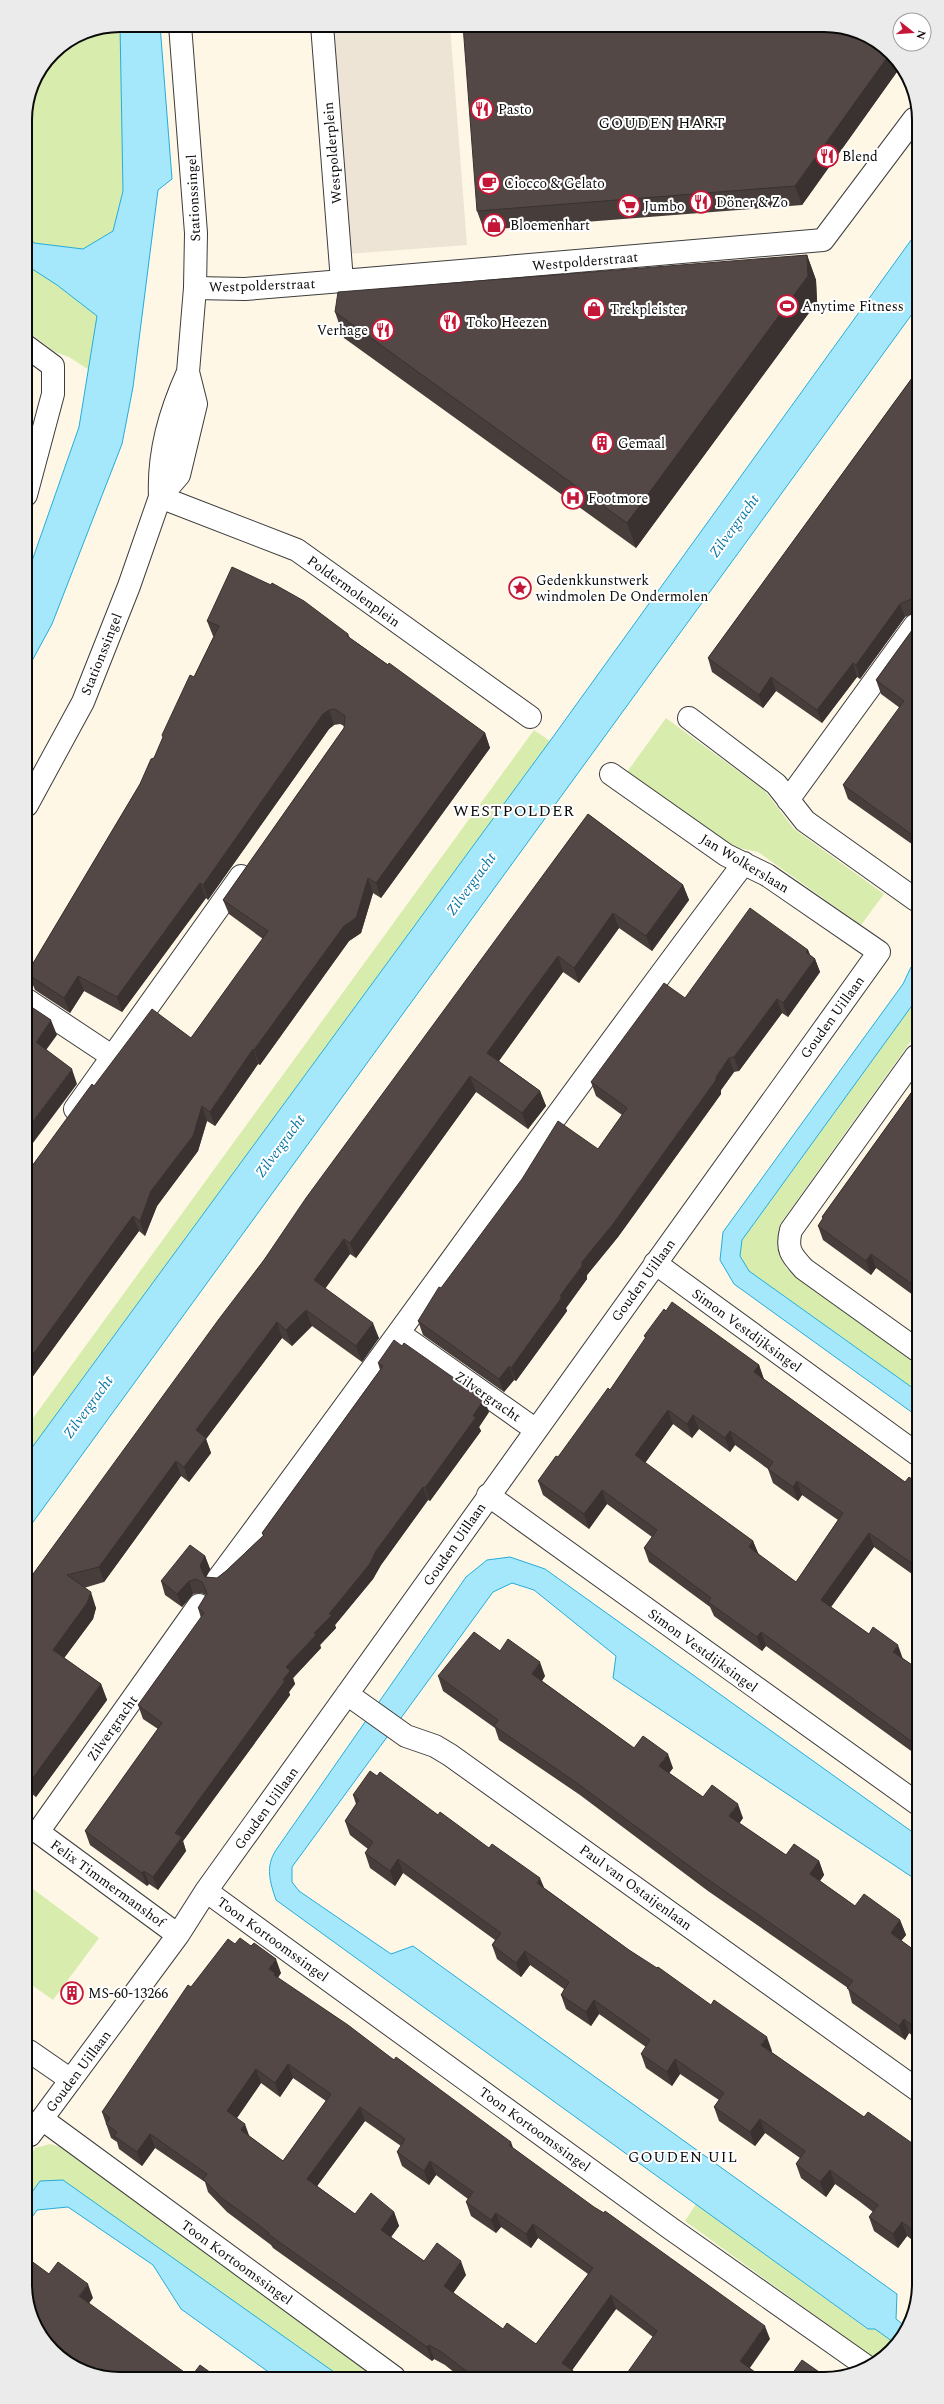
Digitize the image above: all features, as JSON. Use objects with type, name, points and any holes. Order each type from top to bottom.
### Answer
[{"type":"street","name":"Stationssingel","points":[[32,796],[82,702],[129,586],[160,497],[179,475],[184,460],[196,404],[188,372],[195,288],[196,233],[181,32]]},
{"type":"street","name":"Westpolderplein","points":[[323,32],[342,281]]},
{"type":"street","name":"Westpolderstraat","points":[[195,288],[245,289],[823,240],[912,122]]},
{"type":"street","points":[[32,350],[53,366],[53,394],[32,473]]},
{"type":"street","name":"Poldermolenplein","points":[[160,497],[297,550],[530,717]]},
{"type":"street","points":[[788,800],[912,629]]},
{"type":"street","points":[[689,718],[776,784],[805,820],[912,897]]},
{"type":"street","name":"Jan Wolkerslaan","points":[[611,774],[726,855],[767,875],[879,952]]},
{"type":"street","points":[[64,1124],[254,858]]},
{"type":"street","points":[[217,1580],[400,1334],[657,978],[744,863]]},
{"type":"street","name":"Gouden Uillaan","points":[[36,2127],[178,1935],[206,1891],[488,1495],[879,952]]},
{"type":"street","points":[[32,1003],[113,1057]]},
{"type":"street","points":[[912,1062],[791,1230],[788,1243],[793,1257],[804,1269],[912,1346]]},
{"type":"street","name":"Simon Vestdijksingel","points":[[655,1263],[912,1450]]},
{"type":"street","name":"Zilvergracht","points":[[400,1334],[536,1430]]},
{"type":"street","name":"Simon Vestdijksingel","points":[[488,1495],[912,1800]]},
{"type":"street","name":"Zilvergracht","points":[[38,1832],[199,1605]]},
{"type":"street","name":"Paul van Ostaijenlaan","points":[[347,1694],[406,1736],[435,1746],[457,1760],[912,2086]]},
{"type":"street","name":"Felix Timmermanshof","points":[[38,1832],[178,1935]]},
{"type":"street","name":"Toon Kortoomssingel","points":[[206,1891],[670,2228],[862,2363]]},
{"type":"street","points":[[32,2053],[71,2080]]},
{"type":"street","name":"Toon Kortoomssingel","points":[[36,2127],[387,2372]]},
{"type":"green space","points":[[120,32],[123,191],[89,370],[69,357],[55,352],[32,335],[32,114],[35,97],[41,81],[50,66],[71,47],[92,37]]},
{"type":"green space","points":[[666,718],[765,791],[794,829],[884,894],[861,925],[758,852],[729,846],[627,772]]},
{"type":"green space","points":[[534,730],[550,741],[32,1448],[32,1420]]},
{"type":"green space","points":[[912,1006],[912,1040],[780,1224],[778,1243],[786,1268],[912,1359],[912,1387],[749,1271],[740,1256],[742,1240]]},
{"type":"green space","points":[[32,1888],[99,1938],[53,2000],[32,1985]]},
{"type":"green space","points":[[50,2144],[65,2148],[371,2372],[333,2372],[40,2181],[32,2192],[32,2152],[35,2148]]},
{"type":"green space","points":[[696,2204],[867,2329],[875,2329],[891,2341],[873,2357],[685,2221]]},
{"type":"shaded area","points":[[331,32],[451,32],[467,245],[347,254]]},
{"type":"water","points":[[120,32],[161,32],[172,179],[158,190],[133,387],[122,444],[52,624],[32,661],[32,561],[79,427],[97,316],[57,285],[32,269],[32,241],[34,243],[83,249],[113,231],[123,191]]},
{"type":"water","points":[[912,239],[912,314],[32,1524],[32,1448],[550,741]]},
{"type":"water","points":[[912,966],[912,1006],[742,1240],[740,1256],[749,1271],[912,1387],[912,1412],[734,1284],[720,1260],[723,1232],[903,984]]},
{"type":"water","points":[[510,1557],[545,1569],[912,1832],[912,1877],[613,1678],[616,1656],[534,1590],[512,1583],[493,1592],[292,1867],[292,1882],[299,1891],[391,1954],[413,1946],[897,2294],[896,2319],[902,2324],[891,2341],[875,2329],[868,2329],[276,1900],[270,1881],[270,1869],[276,1850],[466,1577],[487,1560]]},
{"type":"water","points":[[63,2180],[334,2372],[269,2372],[181,2309],[153,2265],[68,2207],[37,2210],[32,2217],[32,2192],[40,2181]]},
{"type":"building","points":[[464,32],[830,32],[863,41],[878,50],[886,58],[795,186],[477,211]]},
{"type":"building","name":"Gemaal","points":[[807,255],[808,276],[627,523],[335,312],[338,292]]},
{"type":"building","points":[[912,378],[912,600],[900,604],[856,665],[853,663],[817,710],[771,677],[759,695],[708,658]]},
{"type":"building","points":[[232,567],[271,585],[272,583],[304,601],[348,634],[347,636],[388,665],[389,663],[485,733],[376,883],[368,878],[356,918],[344,926],[254,1050],[253,1049],[210,1112],[202,1106],[193,1136],[151,1191],[140,1221],[133,1216],[32,1355],[32,1166],[92,1084],[94,1086],[152,1009],[191,1038],[268,931],[223,900],[344,728],[345,716],[335,709],[329,710],[323,714],[203,885],[200,883],[117,997],[78,976],[64,998],[32,977],[32,965],[140,784],[151,759],[154,758],[163,737],[162,735],[190,675],[194,677],[219,626],[207,621]]},
{"type":"building","points":[[912,630],[911,834],[843,785],[904,701],[876,680]]},
{"type":"building","points":[[588,814],[683,885],[646,936],[613,913],[574,968],[558,956],[487,1053],[540,1091],[522,1113],[470,1076],[350,1243],[344,1239],[314,1280],[373,1323],[356,1346],[306,1310],[286,1330],[277,1322],[196,1430],[206,1438],[184,1467],[176,1461],[99,1567],[67,1575],[91,1592],[87,1603],[53,1650],[101,1684],[32,1779],[32,1576],[219,1319],[264,1260],[306,1198]]},
{"type":"building","points":[[750,908],[808,950],[806,952],[815,959],[783,1003],[777,999],[734,1057],[729,1058],[716,1077],[716,1080],[613,1224],[582,1262],[582,1266],[560,1296],[562,1297],[511,1368],[509,1366],[499,1379],[418,1321],[439,1287],[441,1288],[522,1179],[558,1121],[598,1149],[627,1108],[591,1082],[664,983],[685,998]]},
{"type":"building","points":[[32,1007],[51,1020],[36,1042],[72,1069],[32,1122]]},
{"type":"building","points":[[912,1092],[912,1284],[871,1254],[866,1261],[818,1226],[823,1218],[822,1217]]},
{"type":"building","points":[[672,1302],[759,1365],[754,1372],[905,1482],[909,1477],[912,1479],[912,1563],[869,1533],[821,1600],[869,1634],[873,1627],[898,1645],[893,1652],[912,1665],[912,1742],[761,1632],[757,1637],[708,1602],[711,1598],[644,1548],[657,1530],[602,1490],[584,1514],[538,1481],[556,1456],[558,1457],[608,1388],[610,1390],[646,1337],[644,1336],[664,1309],[666,1311]],"holes":[[[668,1410],[687,1424],[693,1415],[725,1438],[730,1431],[773,1462],[768,1469],[793,1487],[797,1481],[843,1513],[796,1582],[749,1547],[753,1541],[635,1455]]]},
{"type":"building","points":[[394,1340],[402,1346],[404,1343],[484,1399],[473,1416],[476,1417],[425,1488],[423,1487],[376,1551],[369,1565],[329,1614],[332,1615],[314,1633],[316,1635],[286,1667],[290,1671],[283,1680],[285,1681],[175,1833],[182,1837],[153,1877],[144,1871],[142,1873],[85,1831],[162,1723],[138,1705],[204,1613],[198,1608],[207,1593],[202,1582],[196,1579],[189,1581],[177,1594],[161,1581],[190,1545],[205,1556],[200,1566],[205,1577],[217,1578],[264,1535],[262,1533],[383,1366],[378,1363]]},
{"type":"building","points":[[474,1632],[500,1651],[508,1639],[540,1662],[532,1674],[634,1748],[643,1736],[668,1754],[659,1766],[703,1797],[712,1785],[738,1804],[729,1816],[786,1855],[794,1844],[819,1861],[810,1874],[855,1906],[864,1894],[900,1920],[891,1933],[912,1949],[912,2025],[904,2019],[899,2026],[847,1988],[853,1981],[703,1876],[574,1781],[494,1726],[498,1720],[438,1676]]},
{"type":"building","points":[[370,1771],[377,1776],[380,1772],[438,1815],[440,1812],[489,1848],[492,1844],[540,1878],[537,1883],[629,1950],[657,1968],[658,1967],[711,2005],[714,2000],[767,2037],[761,2045],[864,2117],[868,2112],[912,2143],[912,2230],[902,2222],[893,2234],[869,2217],[878,2205],[830,2170],[820,2182],[796,2164],[805,2151],[760,2119],[750,2132],[714,2107],[724,2093],[675,2059],[667,2072],[641,2054],[650,2040],[594,2000],[586,2012],[561,1995],[569,1982],[525,1951],[516,1963],[492,1945],[501,1933],[398,1859],[390,1871],[365,1853],[373,1842],[345,1821],[359,1800],[353,1795]]},
{"type":"building","points":[[240,1938],[251,1946],[254,1943],[276,1959],[269,1969],[275,1973],[274,1975],[348,2025],[394,2060],[396,2057],[511,2142],[509,2145],[594,2207],[604,2213],[605,2211],[765,2326],[740,2361],[755,2372],[628,2372],[657,2331],[611,2295],[562,2363],[574,2372],[468,2372],[440,2351],[429,2345],[427,2347],[268,2234],[269,2233],[222,2198],[203,2179],[207,2174],[150,2134],[137,2152],[114,2136],[117,2132],[106,2124],[110,2118],[102,2112],[188,1985],[191,1987],[228,1939],[235,1944]],"holes":[[[288,2064],[331,2094],[283,2161],[241,2130],[245,2124],[227,2111],[256,2069],[275,2083]],[[360,2107],[405,2139],[397,2152],[424,2171],[430,2161],[473,2192],[466,2202],[491,2220],[496,2213],[526,2234],[533,2224],[593,2268],[536,2344],[507,2323],[503,2329],[444,2286],[461,2261],[437,2243],[424,2261],[381,2230],[394,2212],[371,2193],[355,2214],[307,2179]]]},
{"type":"building","points":[[32,2261],[49,2274],[58,2262],[88,2284],[79,2296],[184,2372],[114,2372],[97,2369],[86,2365],[66,2354],[50,2338],[39,2318],[33,2295]]},
{"type":"building","points":[[802,2360],[819,2372],[793,2372]]},
{"type":"building","points":[[200,2365],[210,2372],[195,2372]]},
{"type":"place","name":"Pasto","points":[[482,109]]},
{"type":"place","name":"Blend","points":[[827,156]]},
{"type":"place","name":"Ciocco & Gelato","points":[[489,183]]},
{"type":"place","name":"Döner & Zo","points":[[701,202]]},
{"type":"place","name":"Jumbo","points":[[629,206]]},
{"type":"place","name":"Bloemenhart","points":[[494,225]]},
{"type":"place","name":"Anytime Fitness","points":[[787,306]]},
{"type":"place","name":"Trekpleister","points":[[594,309]]},
{"type":"place","name":"Toko Heezen","points":[[450,322]]},
{"type":"place","name":"Verhage","points":[[383,330]]},
{"type":"place","name":"Gemaal","points":[[602,443]]},
{"type":"place","name":"Footmore","points":[[573,498]]},
{"type":"place","name":"Gedenkkunstwerk windmolen De Ondermolen","points":[[520,588]]},
{"type":"place","name":"MS-60-13266","points":[[72,1993]]},
{"type":"district","name":"GOUDEN HART","points":[[662,123]]},
{"type":"district","name":"WESTPOLDER","points":[[514,810]]},
{"type":"district","name":"GOUDEN UIL","points":[[683,2157]]}]
